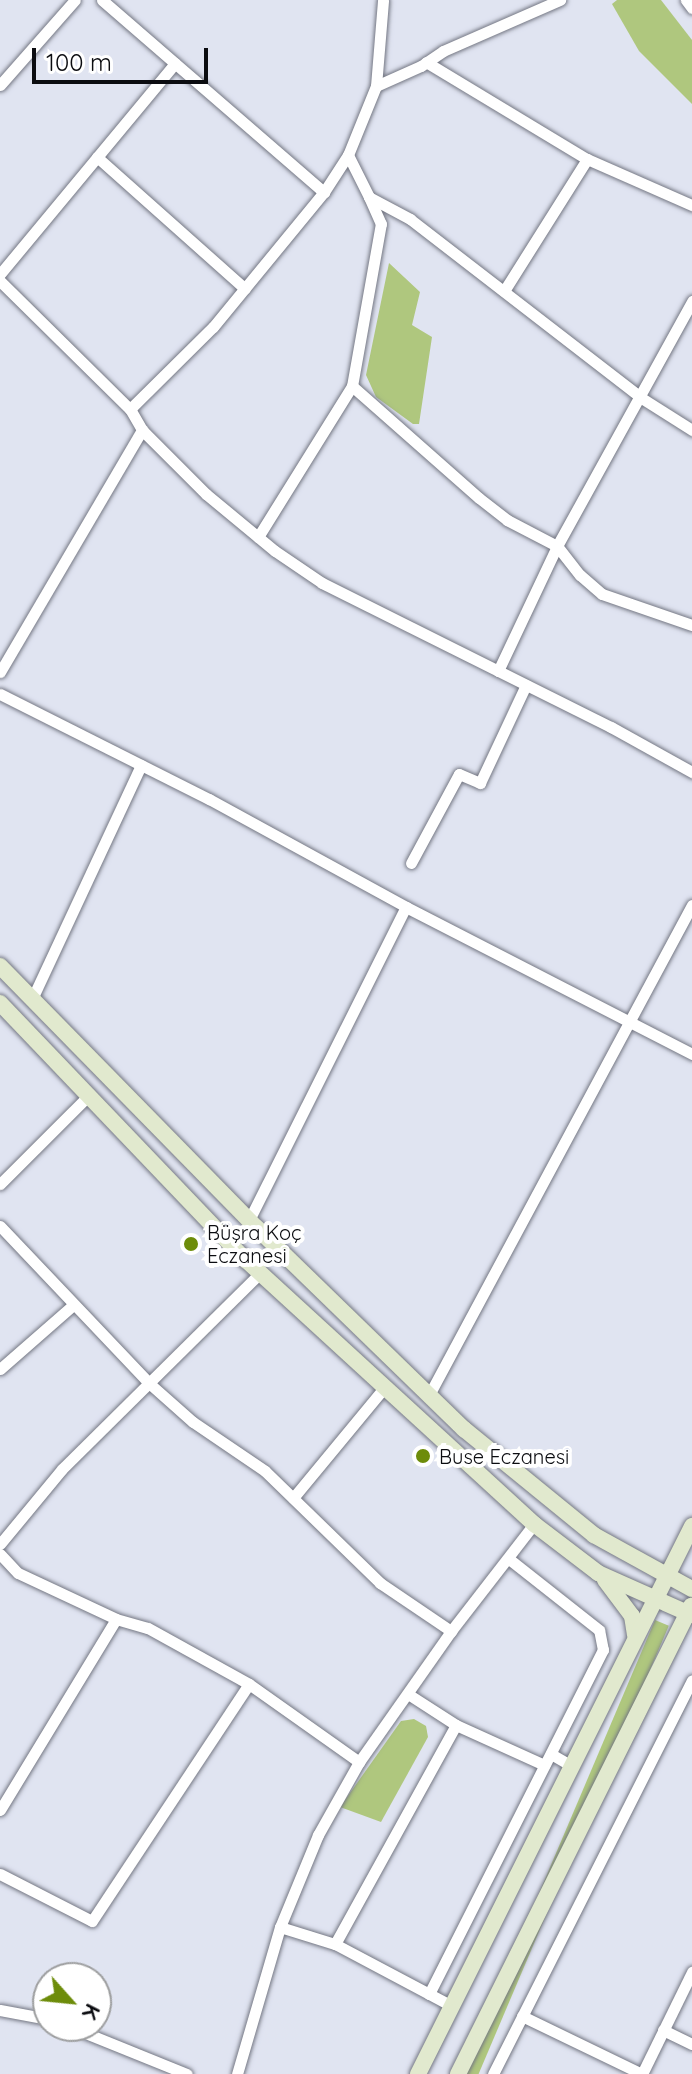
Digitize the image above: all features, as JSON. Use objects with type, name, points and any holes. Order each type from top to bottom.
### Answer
[{"type":"street","points":[[0,85],[75,0]]},
{"type":"street","points":[[102,0],[324,192]]},
{"type":"street","points":[[130,409],[213,327],[324,192],[348,155],[376,86],[383,0]]},
{"type":"street","points":[[376,86],[443,51],[560,0]]},
{"type":"street","points":[[686,0],[692,8]]},
{"type":"street","points":[[426,62],[587,159],[692,205]]},
{"type":"street","points":[[0,274],[175,63]]},
{"type":"street","points":[[258,537],[352,386],[381,224],[348,155]]},
{"type":"street","points":[[97,157],[245,289]]},
{"type":"street","points":[[504,291],[587,159]]},
{"type":"street","points":[[369,197],[410,219],[640,397],[692,430]]},
{"type":"street","points":[[0,281],[130,409],[142,430],[206,494],[258,537],[322,583],[692,772]]},
{"type":"street","points":[[498,671],[557,546],[692,301]]},
{"type":"street","points":[[352,386],[507,520],[557,546],[580,575],[602,594],[692,625]]},
{"type":"street","points":[[0,672],[142,430]]},
{"type":"street","points":[[411,863],[459,774],[480,783],[526,685]]},
{"type":"street","points":[[0,694],[692,1054]]},
{"type":"street","points":[[32,999],[141,765]]},
{"type":"street","points":[[429,1395],[692,905]]},
{"type":"street","points":[[249,1220],[406,907]]},
{"type":"street","points":[[0,966],[249,1220],[464,1429],[594,1535],[667,1578],[692,1589]]},
{"type":"street","points":[[0,1003],[260,1273],[534,1524],[598,1573],[621,1597],[632,1616],[635,1635]]},
{"type":"street","points":[[0,1184],[90,1094]]},
{"type":"street","points":[[0,1226],[150,1384],[212,1436],[265,1471],[380,1583],[451,1631]]},
{"type":"street","points":[[0,1544],[62,1469],[260,1273]]},
{"type":"street","points":[[0,1369],[73,1305]]},
{"type":"street","points":[[293,1498],[384,1388]]},
{"type":"street","points":[[237,2074],[280,1927],[318,1835],[359,1762],[451,1631],[534,1524]]},
{"type":"street","points":[[418,2074],[692,1526]]},
{"type":"street","points":[[0,1554],[18,1573],[116,1619],[148,1628],[249,1684],[359,1762]]},
{"type":"street","points":[[429,1994],[601,1655],[603,1640],[599,1630],[509,1559]]},
{"type":"street","points":[[458,2074],[691,1611],[598,1573]]},
{"type":"street","points":[[0,1810],[116,1619]]},
{"type":"street","points":[[493,2074],[692,1680]]},
{"type":"street","points":[[0,1874],[92,1921],[249,1684]]},
{"type":"street","points":[[408,1694],[456,1725],[544,1765]]},
{"type":"street","points":[[335,1944],[456,1725]]},
{"type":"street","points":[[551,1754],[572,1766]]},
{"type":"street","points":[[280,1927],[335,1944],[452,2006]]},
{"type":"street","points":[[522,2016],[642,2074],[692,1972]]},
{"type":"street","points":[[0,2010],[32,2016]]},
{"type":"street","points":[[663,2030],[692,2044]]},
{"type":"street","points":[[108,2042],[187,2074]]},
{"type":"green space","points":[[617,0],[661,0],[692,40],[692,104],[639,51],[612,4]]},
{"type":"green space","points":[[389,263],[420,292],[412,325],[432,337],[419,424],[413,424],[376,397],[366,375]]},
{"type":"green space","points":[[655,1620],[669,1626],[479,2074],[462,2074]]},
{"type":"green space","points":[[414,1719],[426,1726],[428,1737],[381,1822],[340,1807],[401,1721]]},
{"type":"place","name":"Büşra Koç Eczanesi","points":[[191,1244]]},
{"type":"place","name":"Buse Eczanesi","points":[[423,1456]]}]
